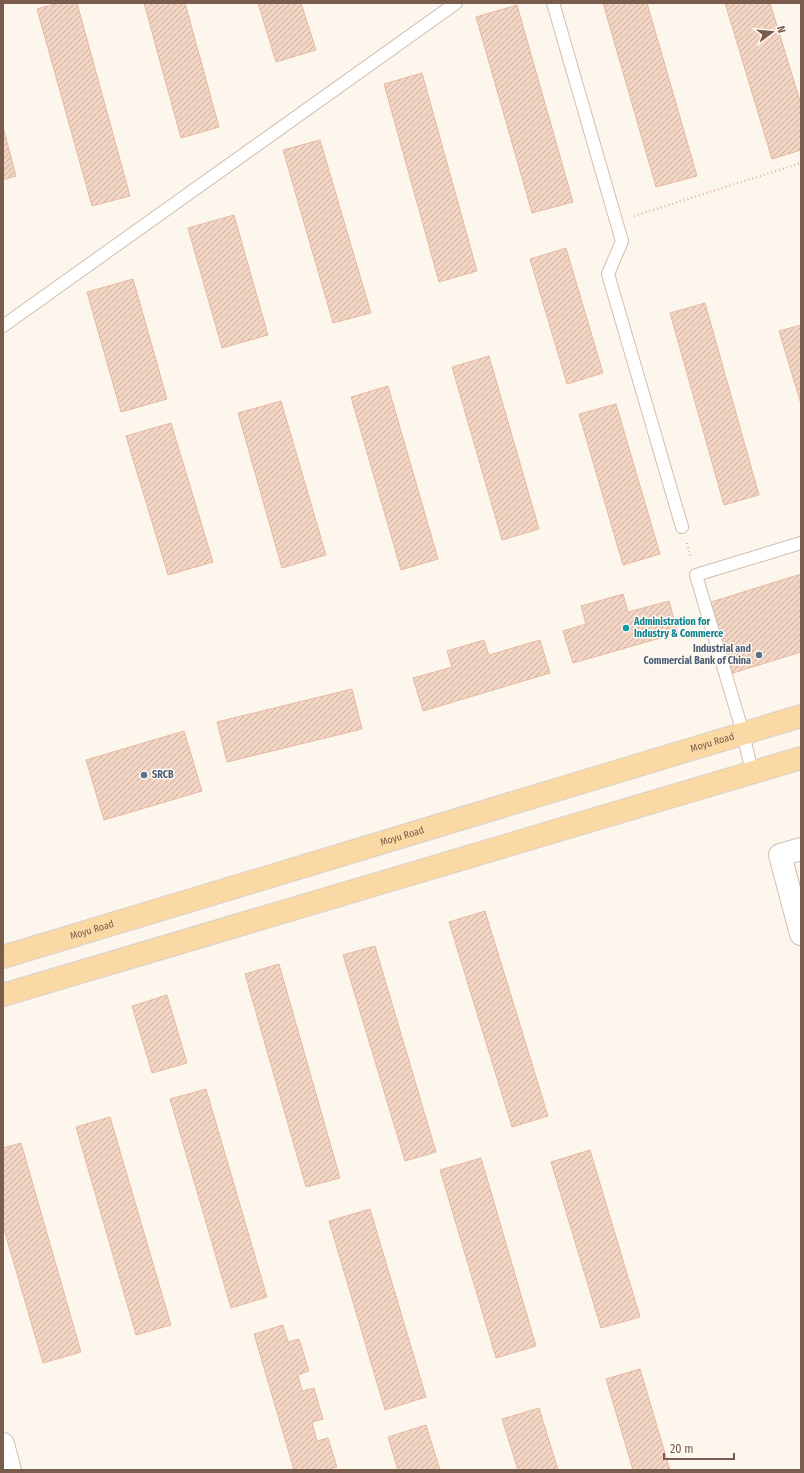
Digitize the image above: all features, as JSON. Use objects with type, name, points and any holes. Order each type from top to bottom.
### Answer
[{"type":"main road","name":"Moyu Road","points":[[3,957],[801,716]]},
{"type":"main road","points":[[3,995],[801,758]]},
{"type":"street","points":[[801,849],[780,855],[801,934]]},
{"type":"street","points":[[3,1444],[10,1470]]},
{"type":"lane","points":[[3,326],[456,3]]},
{"type":"lane","points":[[553,3],[622,241],[608,274],[682,527]]},
{"type":"lane","points":[[752,772],[743,733],[696,576],[801,542]]},
{"type":"path","points":[[616,222],[801,163]]},
{"type":"path","points":[[682,527],[696,576]]},
{"type":"building","points":[[58,3],[77,3],[130,196],[92,206],[37,9]]},
{"type":"building","points":[[144,3],[185,3],[219,127],[181,138]]},
{"type":"building","points":[[258,3],[301,3],[316,50],[276,62]]},
{"type":"building","points":[[603,3],[647,3],[697,176],[656,187]]},
{"type":"building","points":[[725,3],[770,3],[801,104],[801,150],[772,159]]},
{"type":"building","points":[[517,5],[573,202],[532,213],[476,17]]},
{"type":"building","points":[[422,73],[477,271],[439,282],[384,84]]},
{"type":"building","points":[[3,127],[16,176],[3,180]]},
{"type":"building","points":[[320,140],[371,313],[333,323],[283,150]]},
{"type":"building","points":[[234,215],[268,335],[222,348],[188,228]]},
{"type":"building","points":[[566,248],[603,373],[567,384],[530,259]]},
{"type":"building","points":[[133,279],[167,399],[121,412],[87,292]]},
{"type":"building","points":[[705,303],[759,495],[724,505],[670,313]]},
{"type":"building","points":[[801,325],[801,404],[779,331]]},
{"type":"building","points":[[489,356],[539,529],[502,540],[452,367]]},
{"type":"building","points":[[388,386],[438,559],[401,570],[351,397]]},
{"type":"building","points":[[281,401],[326,555],[282,568],[238,413]]},
{"type":"building","points":[[616,404],[660,554],[623,565],[579,414]]},
{"type":"building","points":[[171,423],[213,562],[168,575],[126,436]]},
{"type":"building","points":[[801,574],[801,652],[730,674],[708,603]]},
{"type":"building","name":"Administration for Industry & Commerce","points":[[623,594],[628,612],[669,601],[678,633],[573,663],[563,631],[586,624],[581,606]]},
{"type":"building","points":[[484,640],[489,655],[540,640],[550,673],[423,711],[413,678],[452,667],[447,651]]},
{"type":"building","points":[[352,689],[362,729],[227,762],[217,722]]},
{"type":"building","name":"SRCB","points":[[184,731],[202,791],[104,820],[86,760]]},
{"type":"building","points":[[485,911],[548,1116],[512,1127],[449,922]]},
{"type":"building","points":[[375,946],[436,1152],[405,1161],[343,955]]},
{"type":"building","points":[[279,964],[340,1178],[306,1187],[245,974]]},
{"type":"building","points":[[167,995],[187,1063],[152,1073],[132,1006]]},
{"type":"building","points":[[206,1089],[267,1297],[231,1308],[170,1099]]},
{"type":"building","points":[[110,1117],[171,1325],[136,1335],[76,1127]]},
{"type":"building","points":[[21,1143],[81,1352],[43,1363],[3,1226],[3,1148]]},
{"type":"building","points":[[590,1150],[640,1317],[601,1328],[551,1162]]},
{"type":"building","points":[[481,1158],[536,1346],[496,1358],[440,1170]]},
{"type":"building","points":[[370,1209],[426,1397],[385,1410],[329,1221]]},
{"type":"building","points":[[283,1325],[288,1342],[299,1339],[309,1371],[298,1375],[302,1391],[314,1388],[323,1419],[312,1422],[317,1441],[328,1438],[337,1467],[326,1470],[294,1470],[254,1334]]},
{"type":"building","points":[[640,1369],[670,1470],[633,1470],[606,1379]]},
{"type":"building","points":[[539,1408],[558,1470],[518,1470],[502,1419]]},
{"type":"building","points":[[426,1425],[440,1470],[398,1470],[388,1437]]},
{"type":"place","name":"Administration for Industry & Commerce","points":[[626,628]]},
{"type":"place","name":"Industrial and Commercial Bank of China","points":[[759,655]]},
{"type":"place","name":"SRCB","points":[[144,775]]}]
